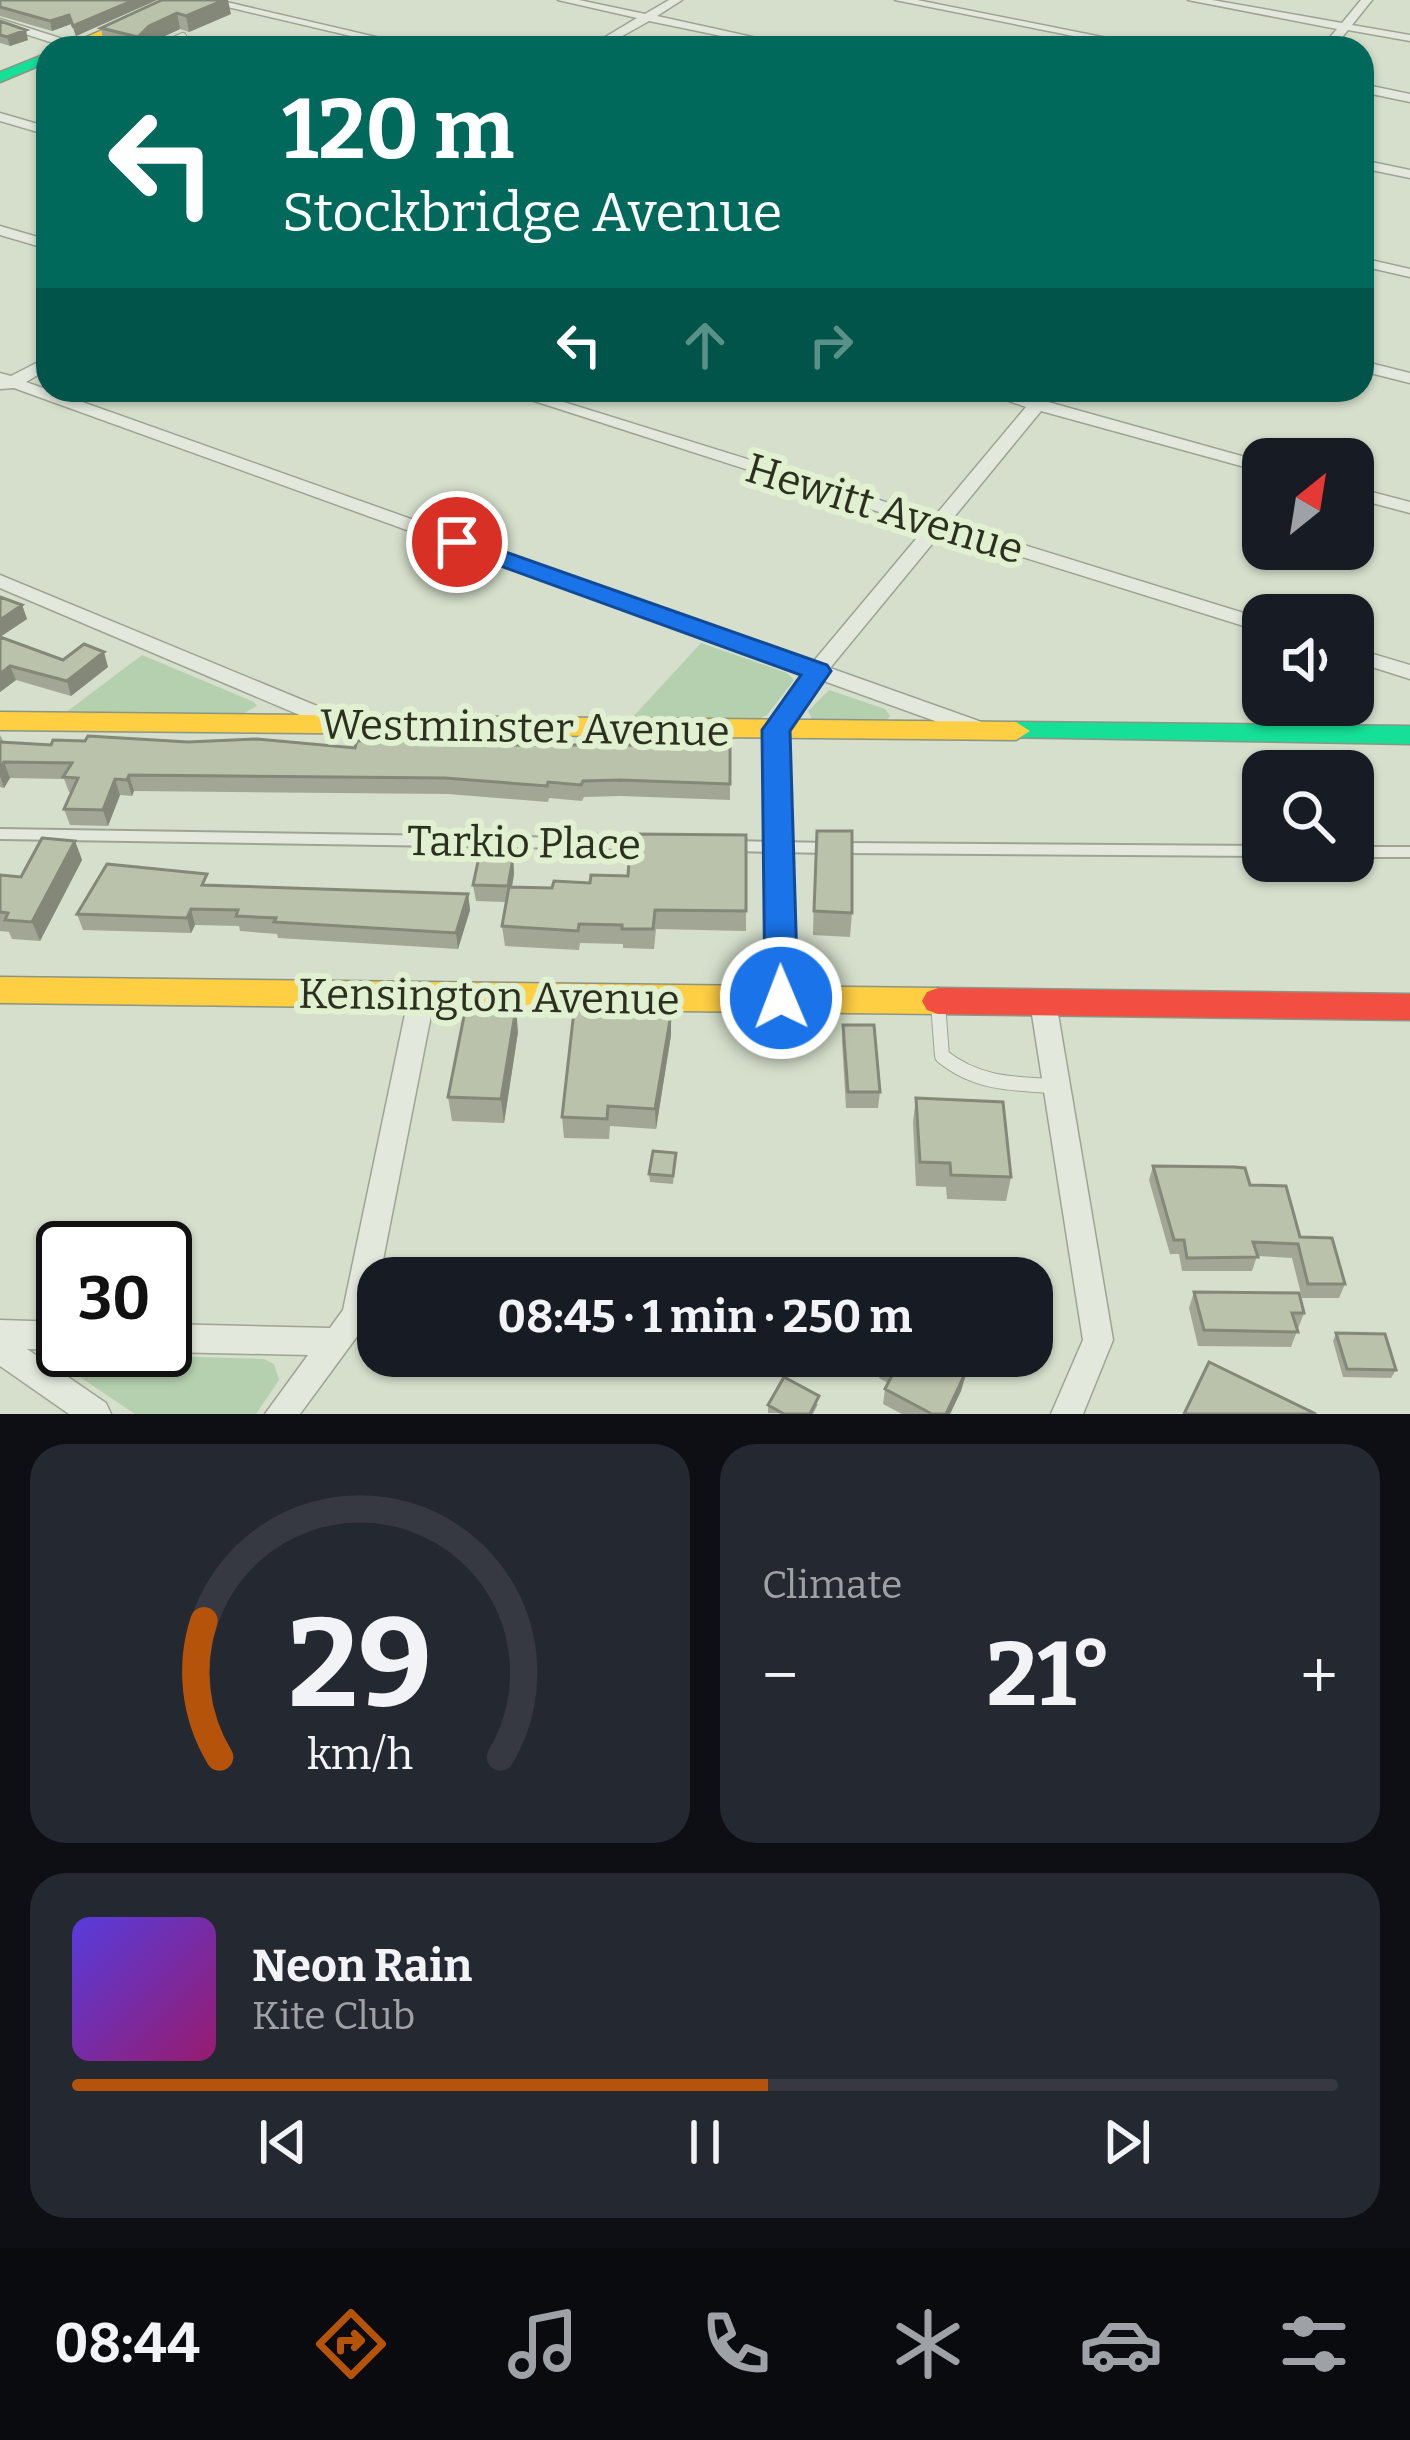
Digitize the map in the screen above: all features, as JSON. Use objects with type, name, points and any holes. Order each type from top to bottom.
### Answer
[{"type":"street","points":[[99,36],[183,0]]},
{"type":"street","points":[[203,0],[364,36]]},
{"type":"street","points":[[563,0],[739,36]]},
{"type":"street","points":[[614,36],[676,0]]},
{"type":"street","points":[[900,0],[1088,36]]},
{"type":"street","points":[[1193,0],[1410,38]]},
{"type":"street","points":[[1337,36],[1367,0]]},
{"type":"street","points":[[0,22],[36,37]]},
{"type":"street","points":[[0,77],[36,62]]},
{"type":"street","points":[[1374,90],[1410,98]]},
{"type":"street","points":[[0,117],[36,128]]},
{"type":"street","points":[[1374,166],[1410,174]]},
{"type":"street","points":[[0,230],[36,241]]},
{"type":"street","points":[[1374,265],[1410,273]]},
{"type":"street","points":[[4,383],[36,368]]},
{"type":"street","points":[[1374,369],[1410,378]]},
{"type":"street","points":[[4,383],[36,394]]},
{"type":"street","points":[[58,402],[989,733]]},
{"type":"street","name":"Hewitt Avenue","points":[[547,402],[1242,619]]},
{"type":"street","points":[[781,998],[776,730],[818,671],[1039,402]]},
{"type":"street","points":[[1059,402],[1242,460]]},
{"type":"street","points":[[1374,498],[1410,508]]},
{"type":"street","points":[[0,580],[344,726]]},
{"type":"street","points":[[1374,661],[1410,672]]},
{"type":"street","name":"Westminster Avenue","points":[[0,722],[1410,735]]},
{"type":"street","name":"Kensington Avenue","points":[[0,989],[1410,1007]]},
{"type":"street","points":[[281,1414],[357,1316],[422,995]]},
{"type":"street","points":[[1043,1002],[1098,1340],[1067,1414]]},
{"type":"street","points":[[0,1334],[36,1343]]},
{"type":"street","points":[[192,1339],[338,1342]]},
{"type":"street","points":[[0,1348],[94,1414]]},
{"type":"lane","name":"Tarkio Place","points":[[0,834],[657,844]]},
{"type":"lane","points":[[728,846],[1242,851]]},
{"type":"lane","points":[[1374,852],[1410,852]]},
{"type":"lane","points":[[938,1001],[942,1056],[958,1071],[983,1082],[1057,1086]]},
{"type":"green space","points":[[701,643],[787,673],[794,680],[767,715],[757,720],[631,719]]},
{"type":"green space","points":[[142,655],[257,706],[243,714],[65,713]]},
{"type":"green space","points":[[829,690],[885,709],[890,716],[887,720],[812,719],[808,711]]},
{"type":"green space","points":[[192,1357],[264,1359],[274,1364],[279,1380],[256,1414],[135,1414],[80,1377],[192,1377]]},
{"type":"building","points":[[0,0],[134,0],[73,26],[69,15],[50,21],[0,7]]},
{"type":"building","points":[[162,0],[224,0],[186,16],[177,13],[139,36],[101,28]]},
{"type":"building","points":[[0,21],[26,30],[0,35]]},
{"type":"building","points":[[0,597],[22,605],[0,620]]},
{"type":"building","points":[[0,637],[63,660],[84,644],[104,652],[67,681],[10,666],[0,674]]},
{"type":"building","points":[[88,736],[188,742],[257,739],[355,748],[357,741],[395,739],[495,745],[730,745],[730,784],[620,780],[583,781],[581,785],[548,782],[547,786],[445,778],[129,775],[127,780],[115,779],[103,810],[64,809],[78,778],[63,777],[72,763],[4,762],[0,769],[0,742],[51,745],[53,740],[85,741]]},
{"type":"building","points":[[817,831],[852,831],[852,913],[814,911]]},
{"type":"building","points":[[631,834],[746,835],[746,911],[655,910],[653,929],[502,926],[509,887],[552,888],[554,881],[590,883],[591,875],[628,876]]},
{"type":"building","points":[[42,838],[75,841],[32,922],[5,920],[8,913],[0,912],[0,875],[21,877]]},
{"type":"building","points":[[479,857],[513,858],[508,886],[473,885]]},
{"type":"building","points":[[107,864],[207,874],[202,885],[468,894],[456,933],[274,922],[276,918],[236,916],[238,910],[191,909],[187,918],[77,914]]},
{"type":"building","points":[[466,1006],[516,1008],[501,1099],[448,1097]]},
{"type":"building","points":[[574,1011],[671,1014],[655,1109],[608,1106],[607,1119],[562,1117]]},
{"type":"building","points":[[843,1025],[874,1025],[880,1092],[848,1092]]},
{"type":"building","points":[[916,1098],[1003,1102],[1011,1177],[951,1175],[950,1163],[920,1162]]},
{"type":"building","points":[[653,1151],[676,1153],[673,1176],[649,1174]]},
{"type":"building","points":[[1153,1166],[1245,1168],[1250,1185],[1286,1186],[1300,1237],[1332,1238],[1345,1284],[1308,1284],[1298,1244],[1253,1242],[1258,1257],[1187,1258],[1184,1240],[1174,1240]]},
{"type":"building","points":[[1194,1292],[1299,1293],[1304,1313],[1292,1313],[1298,1332],[1204,1330]]},
{"type":"building","points":[[1336,1333],[1385,1334],[1396,1370],[1347,1369]]},
{"type":"building","points":[[1209,1362],[1316,1414],[1184,1414]]},
{"type":"building","points":[[784,1377],[819,1396],[810,1414],[784,1414],[768,1405]]},
{"type":"building","points":[[891,1377],[964,1377],[946,1414],[932,1414],[885,1389]]},
{"type":"traffic: fast","points":[[0,77],[36,62]]},
{"type":"traffic: fast","points":[[1016,731],[1410,735]]},
{"type":"traffic: slow","points":[[97,36],[183,0]]},
{"type":"traffic: slow","points":[[0,721],[1016,731]]},
{"type":"traffic: slow","points":[[0,990],[938,1001]]},
{"type":"traffic: jam","points":[[938,1001],[1410,1007]]},
{"type":"route","points":[[457,542],[818,671],[776,730],[781,998]]}]
